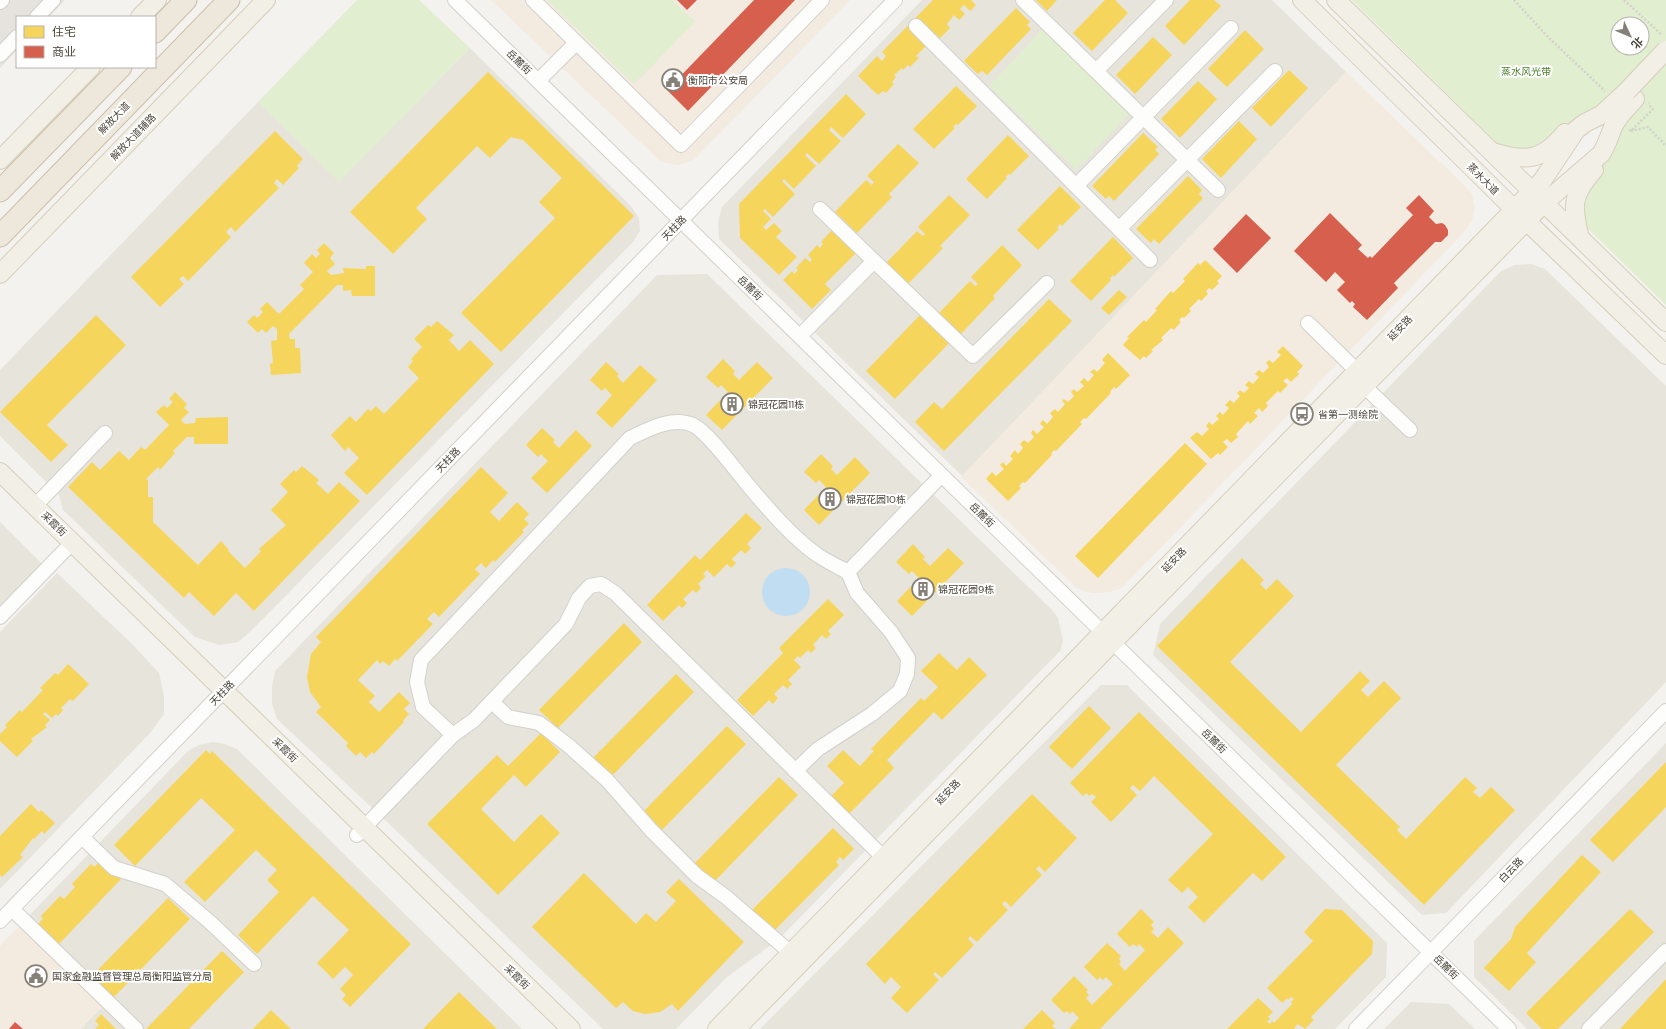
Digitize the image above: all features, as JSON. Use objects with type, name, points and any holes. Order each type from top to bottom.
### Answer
[{"type":"highway","points":[[156,31],[186,0]]},
{"type":"highway","name":"解放大道","points":[[0,236],[229,0]]},
{"type":"highway","points":[[0,192],[120,68]]},
{"type":"main road","points":[[141,16],[157,0]]},
{"type":"main road","name":"解放大道辅路","points":[[0,274],[266,0]]},
{"type":"main road","name":"蒸水大道","points":[[1302,0],[1520,216],[1666,355]]},
{"type":"main road","points":[[1336,0],[1666,322]]},
{"type":"main road","points":[[1631,95],[1666,50]]},
{"type":"main road","points":[[1631,95],[1666,66]]},
{"type":"main road","points":[[0,160],[90,68]]},
{"type":"main road","name":"延安路","points":[[1538,198],[1542,181],[1576,130],[1607,121],[1631,95]]},
{"type":"main road","points":[[1490,151],[1512,158],[1527,159],[1540,155],[1551,148],[1572,124],[1582,117],[1607,121],[1611,149],[1606,158],[1592,171],[1579,188],[1575,200],[1574,216],[1580,238]]},
{"type":"main road","name":"延安路","points":[[717,1029],[884,858],[1105,640],[1538,198],[1601,154],[1607,144],[1607,121]]},
{"type":"main road","name":"采霞街","points":[[0,472],[221,694],[361,831],[556,1029]]},
{"type":"main road","name":"采霞街","points":[[0,487],[65,550],[221,694]]},
{"type":"main road","name":"延安路","points":[[736,1029],[1105,640]]},
{"type":"main road","name":"采霞街","points":[[361,831],[571,1029]]},
{"type":"street","points":[[38,16],[53,0]]},
{"type":"street","name":"岳麓街","points":[[443,0],[678,224],[800,336],[1105,640],[1430,957],[1509,1029]]},
{"type":"street","name":"岳麓街","points":[[455,0],[538,81],[678,224],[936,481],[1105,640]]},
{"type":"street","points":[[532,0],[681,144],[822,0]]},
{"type":"street","name":"天柱路","points":[[0,921],[895,0]]},
{"type":"street","points":[[1023,0],[1218,190]]},
{"type":"street","points":[[1096,71],[1166,0]]},
{"type":"street","points":[[916,26],[1150,260]]},
{"type":"street","points":[[1076,186],[1231,28]]},
{"type":"street","points":[[0,55],[16,38]]},
{"type":"street","points":[[538,81],[576,43]]},
{"type":"street","points":[[1119,229],[1275,71]]},
{"type":"street","points":[[820,209],[973,356],[1047,283]]},
{"type":"street","points":[[800,336],[874,261]]},
{"type":"street","points":[[1308,322],[1410,430]]},
{"type":"street","points":[[452,735],[423,708],[417,682],[421,660],[630,438],[651,428],[676,421],[694,426],[715,445],[749,486],[788,528],[819,555],[848,572],[857,593],[891,632],[908,658],[907,674],[900,691],[872,714],[818,749],[795,771]]},
{"type":"street","points":[[35,506],[105,433]]},
{"type":"street","points":[[848,572],[936,481]]},
{"type":"street","points":[[0,617],[65,550]]},
{"type":"street","points":[[361,831],[452,735],[474,720],[566,624],[579,598],[590,586],[601,584],[615,593],[884,858]]},
{"type":"street","points":[[492,702],[508,717],[538,723],[569,746],[607,780],[651,830],[698,876],[726,897],[792,953]]},
{"type":"street","name":"白云路","points":[[1364,1029],[1430,957],[1666,711]]},
{"type":"street","name":"白云路","points":[[1356,1029],[1666,721]]},
{"type":"street","points":[[82,836],[114,868],[165,884],[211,923],[254,964]]},
{"type":"street","points":[[12,909],[136,1029]]},
{"type":"street","points":[[1589,1029],[1666,951]]},
{"type":"street","name":"岳麓街","points":[[1430,957],[1497,1029]]},
{"type":"path","points":[[1514,0],[1524,12],[1604,91]]},
{"type":"path","points":[[1624,0],[1666,39]]},
{"type":"path","points":[[1631,131],[1648,127],[1666,146]]},
{"type":"shaded area","points":[[0,0],[65,0],[50,16],[16,16],[16,51],[0,68]]},
{"type":"shaded area","name":"衡阳市公安局","points":[[491,0],[850,0],[694,160],[678,165],[661,162]]},
{"type":"shaded area","points":[[922,0],[1272,0],[1346,72],[1186,241],[1123,587],[1108,592],[1092,593],[1077,588],[719,239],[718,222],[722,207]]},
{"type":"shaded area","points":[[470,48],[630,205],[639,218],[640,231],[633,242],[252,630],[238,642],[219,645],[195,637],[63,510],[59,495],[0,436],[0,370],[258,102],[339,181]]},
{"type":"shaded area","points":[[1346,72],[1472,194],[1475,208],[1472,220],[1465,231],[1123,587],[1108,592],[1092,593],[1077,588],[961,477]]},
{"type":"shaded area","points":[[1531,264],[1545,269],[1666,386],[1666,682],[1446,913],[1422,915],[1153,655],[1160,624],[1501,271],[1515,265]]},
{"type":"shaded area","points":[[707,274],[1052,610],[1058,618],[1063,640],[1061,650],[778,940],[727,977],[676,1029],[603,1029],[384,819],[277,719],[272,704],[272,686],[275,671],[657,275]]},
{"type":"shaded area","points":[[0,522],[42,564],[0,608]]},
{"type":"shaded area","points":[[57,573],[132,644],[159,673],[164,696],[164,714],[151,732],[0,889],[0,632]]},
{"type":"shaded area","points":[[1101,685],[1127,685],[1387,943],[1386,977],[1335,1029],[760,1029]]},
{"type":"shaded area","points":[[213,742],[225,744],[237,749],[522,1029],[80,1029],[103,1006],[20,925],[188,751],[199,745]]},
{"type":"shaded area","points":[[1666,743],[1666,1029],[1527,1029],[1474,977],[1474,941]]},
{"type":"shaded area","name":"国家金融监督管理总局衡阳监管分局","points":[[20,925],[103,1006],[80,1029],[0,1029],[0,946]]},
{"type":"shaded area","points":[[1411,1002],[1449,1004],[1475,1029],[1384,1029]]},
{"type":"green space","points":[[357,0],[419,0],[470,48],[339,182],[258,102]]},
{"type":"green space","points":[[547,0],[672,0],[695,22],[634,84]]},
{"type":"green space","name":"蒸水风光带","points":[[1352,0],[1666,0],[1666,305],[1574,215],[1613,126],[1601,115],[1512,158]]},
{"type":"green space","points":[[1043,29],[1130,113],[1076,170],[989,86]]},
{"type":"water","points":[[781,568],[791,568],[803,575],[810,587],[810,597],[803,609],[791,616],[781,616],[773,612],[766,605],[762,597],[762,587],[766,579],[773,572]]},
{"type":"building: 住宅","points":[[933,0],[971,0],[976,5],[970,11],[964,5],[960,9],[965,14],[959,20],[954,15],[947,24],[950,28],[940,38],[937,35],[916,56],[919,58],[910,67],[908,65],[903,70],[902,68],[894,75],[896,77],[892,82],[894,84],[886,93],[883,91],[878,95],[858,76],[877,56],[882,61],[886,56],[882,52]]},
{"type":"building: 住宅","points":[[1036,0],[1057,0],[1047,11]]},
{"type":"building: 住宅","points":[[1105,0],[1115,0],[1128,13],[1092,51],[1073,33]]},
{"type":"building: 住宅","points":[[1190,0],[1214,0],[1221,6],[1184,45],[1165,26]]},
{"type":"building: 住宅","points":[[1016,8],[1030,22],[1027,25],[1031,29],[987,75],[982,71],[978,74],[964,61]]},
{"type":"building: 住宅","points":[[1245,30],[1264,49],[1227,87],[1208,69]]},
{"type":"building: 住宅","points":[[1153,37],[1172,55],[1135,94],[1116,75]]},
{"type":"building: 住宅","points":[[1289,70],[1308,88],[1271,127],[1252,108]]},
{"type":"building: 住宅","points":[[488,72],[634,216],[501,352],[461,313],[555,218],[539,202],[562,178],[523,140],[511,137],[490,158],[477,146],[416,208],[427,219],[393,254],[350,212]]},
{"type":"building: 住宅","points":[[1198,81],[1217,99],[1180,138],[1161,119]]},
{"type":"building: 住宅","points":[[956,86],[977,106],[958,125],[956,124],[953,127],[955,128],[934,149],[913,129]]},
{"type":"building: 住宅","points":[[846,94],[866,114],[843,138],[831,127],[829,130],[841,141],[819,164],[807,153],[805,155],[816,166],[794,189],[784,179],[782,181],[795,194],[773,217],[765,209],[763,211],[771,219],[763,227],[766,230],[774,223],[782,231],[776,237],[797,257],[779,275],[740,238],[739,204]]},
{"type":"building: 住宅","points":[[1239,121],[1257,139],[1221,178],[1202,159]]},
{"type":"building: 住宅","points":[[275,131],[303,159],[297,166],[299,168],[283,185],[277,179],[274,183],[279,188],[235,232],[231,227],[226,232],[231,237],[188,281],[183,276],[179,279],[184,284],[160,307],[131,277]]},
{"type":"building: 住宅","points":[[1143,133],[1158,147],[1155,150],[1159,154],[1114,201],[1109,196],[1106,199],[1092,186]]},
{"type":"building: 住宅","points":[[1008,135],[1029,156],[1010,175],[1009,174],[1005,177],[1007,178],[987,199],[966,179]]},
{"type":"building: 住宅","points":[[898,144],[919,163],[889,194],[892,197],[857,233],[835,212],[866,180],[872,185],[874,182],[867,176]]},
{"type":"building: 住宅","points":[[1188,176],[1202,190],[1199,194],[1203,198],[1159,244],[1154,239],[1151,243],[1136,229]]},
{"type":"building: 住宅","points":[[1060,186],[1081,207],[1062,226],[1060,224],[1057,228],[1059,229],[1038,250],[1017,230]]},
{"type":"building: 住宅","points":[[949,195],[970,215],[940,246],[943,248],[908,284],[886,263],[917,231],[923,236],[925,234],[918,227]]},
{"type":"building: 住宅","points":[[832,230],[856,253],[825,284],[831,290],[812,309],[783,280],[792,271],[794,274],[798,270],[796,268],[805,258],[810,262],[812,260],[808,255],[817,245],[820,248],[823,244],[821,242]]},
{"type":"building: 住宅","points":[[1113,237],[1133,258],[1114,277],[1113,275],[1110,278],[1111,280],[1091,301],[1070,281]]},
{"type":"building: 住宅","points":[[324,243],[334,253],[330,258],[335,264],[327,271],[331,275],[344,273],[343,268],[366,269],[366,266],[375,266],[375,296],[352,296],[351,290],[343,291],[343,285],[337,285],[289,334],[290,339],[295,339],[295,348],[300,348],[301,373],[271,375],[270,364],[273,363],[271,341],[277,340],[277,329],[273,326],[266,333],[262,329],[258,333],[247,322],[254,315],[257,318],[263,312],[260,309],[267,302],[279,314],[304,289],[300,285],[313,272],[304,263],[312,254],[316,258],[320,254],[317,250]]},
{"type":"building: 住宅","points":[[1002,245],[1022,265],[993,296],[995,298],[960,335],[939,313],[970,281],[975,286],[978,284],[971,277]]},
{"type":"building: 住宅","points":[[1205,260],[1222,276],[1217,281],[1219,283],[1212,290],[1209,288],[1206,291],[1208,294],[1201,301],[1199,299],[1189,309],[1191,311],[1184,318],[1182,317],[1179,320],[1181,322],[1174,330],[1171,328],[1161,338],[1163,340],[1151,350],[1153,351],[1146,358],[1144,356],[1140,360],[1123,345],[1129,338],[1127,337],[1144,320],[1146,322],[1171,291],[1173,293],[1185,281],[1183,279],[1198,263],[1200,265]]},
{"type":"building: 住宅","points":[[1119,290],[1127,297],[1109,315],[1101,308]]},
{"type":"building: 住宅","points":[[1049,299],[1072,321],[944,451],[915,422],[934,402],[942,409]]},
{"type":"building: 住宅","points":[[922,313],[951,341],[895,399],[866,371]]},
{"type":"building: 住宅","points":[[96,315],[126,345],[47,425],[68,445],[51,462],[0,412]]},
{"type":"building: 住宅","points":[[437,321],[454,335],[449,340],[459,351],[470,340],[494,364],[367,495],[344,473],[359,458],[348,447],[345,451],[331,435],[350,416],[356,422],[368,409],[371,411],[376,406],[384,414],[419,378],[408,367],[413,361],[411,359],[422,347],[414,339],[428,325],[431,327]]},
{"type":"building: 住宅","points":[[1283,346],[1303,366],[1297,372],[1299,374],[1291,382],[1287,378],[1283,381],[1288,385],[1280,393],[1278,391],[1266,403],[1268,406],[1262,412],[1259,408],[1254,413],[1258,416],[1250,424],[1248,421],[1236,434],[1238,437],[1231,443],[1227,439],[1223,442],[1228,447],[1220,455],[1218,453],[1211,459],[1190,438],[1197,432],[1202,436],[1209,429],[1206,426],[1209,422],[1212,425],[1219,419],[1216,416],[1220,412],[1223,415],[1229,408],[1225,405],[1230,400],[1234,403],[1240,396],[1237,393],[1240,390],[1244,393],[1249,388],[1245,385],[1249,381],[1253,384],[1259,377],[1255,374],[1259,370],[1263,373],[1269,367],[1266,363],[1269,360],[1273,363],[1281,355],[1277,352]]},
{"type":"building: 住宅","points":[[1108,353],[1130,375],[1116,389],[1114,387],[1110,392],[1111,393],[1086,419],[1084,418],[1080,422],[1082,424],[1056,451],[1054,450],[1051,454],[1052,455],[1025,483],[1023,482],[1019,486],[1021,488],[1008,501],[986,479],[992,472],[996,476],[1004,469],[1000,465],[1003,462],[1006,466],[1013,459],[1010,456],[1015,450],[1018,454],[1023,448],[1020,444],[1024,440],[1028,443],[1034,437],[1031,433],[1033,430],[1037,434],[1044,427],[1040,424],[1043,420],[1047,424],[1053,417],[1050,413],[1055,409],[1058,412],[1065,404],[1062,401],[1064,399],[1068,402],[1074,396],[1071,392],[1074,389],[1077,392],[1084,386],[1080,382],[1084,378],[1088,382],[1094,375],[1090,372],[1094,369],[1097,372],[1105,363],[1102,360]]},
{"type":"building: 住宅","name":"锦冠花园11栋","points":[[723,359],[735,371],[733,374],[739,380],[757,362],[773,378],[722,430],[706,415],[728,392],[721,385],[718,388],[706,377]]},
{"type":"building: 住宅","points":[[606,362],[619,374],[617,376],[623,383],[640,365],[657,380],[612,428],[596,413],[612,395],[605,388],[602,391],[590,380]]},
{"type":"building: 住宅","points":[[175,392],[187,404],[184,408],[189,412],[181,420],[185,424],[195,423],[196,418],[228,417],[228,444],[194,444],[194,437],[187,437],[173,451],[175,453],[160,470],[158,467],[146,479],[148,480],[148,497],[153,497],[153,522],[198,565],[221,541],[229,550],[228,551],[245,568],[261,551],[259,549],[286,525],[271,510],[288,492],[280,484],[294,470],[296,472],[302,466],[319,480],[316,483],[328,494],[339,482],[360,501],[254,611],[236,593],[214,616],[189,592],[184,598],[68,487],[92,462],[100,470],[119,451],[129,460],[141,447],[145,450],[169,425],[156,412],[164,405],[167,408],[173,402],[169,399]]},
{"type":"building: 住宅","points":[[542,428],[555,440],[553,442],[559,448],[576,430],[592,446],[547,493],[531,478],[548,461],[541,454],[538,457],[526,445]]},
{"type":"building: 住宅","points":[[1185,443],[1207,464],[1098,578],[1075,556]]},
{"type":"building: 住宅","name":"锦冠花园10栋","points":[[821,454],[833,466],[831,469],[837,475],[855,457],[870,473],[819,525],[804,510],[826,487],[819,480],[816,483],[804,472]]},
{"type":"building: 住宅","points":[[481,467],[508,493],[490,512],[499,521],[517,502],[529,514],[524,519],[529,524],[522,530],[524,532],[495,562],[493,560],[486,568],[481,563],[475,569],[480,574],[439,617],[434,612],[427,619],[433,624],[397,661],[395,659],[389,666],[383,661],[380,664],[377,660],[358,680],[375,696],[369,702],[379,712],[399,692],[410,703],[404,709],[409,714],[403,721],[404,722],[374,754],[372,752],[366,758],[360,752],[356,756],[346,746],[348,743],[316,712],[321,707],[310,692],[307,677],[311,654],[321,642],[316,637]]},
{"type":"building: 住宅","points":[[746,513],[762,528],[747,544],[751,548],[745,554],[741,550],[732,559],[736,563],[731,568],[727,564],[714,577],[707,570],[703,574],[706,576],[698,584],[701,588],[696,593],[693,590],[683,599],[687,603],[682,608],[679,605],[663,621],[647,605],[695,555],[700,560]]},
{"type":"building: 住宅","name":"锦冠花园9栋","points":[[913,544],[925,557],[923,559],[930,566],[948,548],[964,563],[912,616],[897,601],[919,578],[912,571],[909,574],[896,562]]},
{"type":"building: 住宅","points":[[1242,558],[1264,580],[1260,584],[1266,590],[1277,579],[1294,596],[1230,662],[1301,732],[1360,671],[1370,681],[1361,690],[1368,697],[1384,681],[1401,698],[1336,765],[1400,827],[1397,830],[1406,839],[1465,777],[1477,788],[1473,792],[1480,798],[1491,787],[1515,810],[1424,905],[1157,646]]},
{"type":"building: 住宅","points":[[828,599],[844,615],[828,631],[831,634],[826,639],[822,635],[813,645],[816,648],[811,653],[808,650],[800,658],[798,656],[794,660],[801,667],[788,680],[792,684],[787,689],[783,685],[774,694],[778,698],[773,704],[769,700],[753,716],[737,700],[783,653],[779,648]]},
{"type":"building: 住宅","points":[[624,623],[642,642],[558,728],[539,710]]},
{"type":"building: 住宅","points":[[939,653],[957,670],[969,657],[987,675],[942,720],[934,712],[887,760],[894,768],[848,815],[830,797],[844,783],[827,766],[843,750],[860,766],[874,751],[871,749],[921,698],[924,701],[938,687],[921,671]]},
{"type":"building: 住宅","points":[[68,664],[89,684],[73,701],[70,699],[61,708],[63,710],[58,716],[56,714],[52,718],[45,712],[43,714],[50,720],[45,725],[47,727],[31,739],[33,741],[17,757],[0,741],[0,734],[7,727],[5,725],[20,710],[22,712],[43,690],[40,688],[55,673],[58,675]]},
{"type":"building: 住宅","points":[[676,674],[694,692],[610,778],[591,760]]},
{"type":"building: 住宅","points":[[1089,706],[1111,728],[1072,769],[1049,747]]},
{"type":"building: 住宅","points":[[1139,712],[1286,857],[1262,881],[1253,873],[1204,923],[1188,907],[1198,897],[1188,887],[1182,893],[1168,880],[1213,834],[1154,776],[1140,791],[1133,785],[1130,788],[1137,795],[1111,822],[1091,802],[1096,797],[1092,794],[1089,796],[1086,793],[1083,796],[1070,783]]},
{"type":"building: 住宅","points":[[727,726],[746,744],[662,830],[643,812]]},
{"type":"building: 住宅","points":[[541,733],[560,752],[526,787],[514,775],[481,809],[514,842],[541,814],[560,833],[498,895],[427,824],[497,755],[508,766]]},
{"type":"building: 住宅","points":[[206,750],[210,754],[212,751],[411,944],[350,1007],[342,999],[346,995],[340,989],[353,975],[345,967],[333,979],[317,963],[349,930],[313,896],[257,954],[238,935],[279,892],[267,880],[277,870],[256,850],[205,902],[184,882],[235,830],[201,798],[135,866],[114,845]]},
{"type":"building: 住宅","points":[[1666,762],[1666,807],[1613,862],[1590,840]]},
{"type":"building: 住宅","points":[[779,777],[798,795],[714,882],[695,863]]},
{"type":"building: 住宅","points":[[1032,794],[1077,838],[1045,872],[1039,866],[1036,869],[1042,875],[1011,907],[1005,901],[1002,904],[1008,910],[977,942],[970,936],[968,939],[974,945],[942,978],[935,972],[933,974],[939,980],[907,1013],[891,998],[901,987],[891,977],[885,984],[866,964]]},
{"type":"building: 住宅","points":[[31,804],[39,812],[41,810],[55,823],[44,834],[42,831],[34,839],[33,838],[20,855],[23,857],[2,877],[0,875],[0,836]]},
{"type":"building: 住宅","points":[[833,828],[854,849],[843,860],[840,857],[836,862],[839,865],[774,931],[752,910]]},
{"type":"building: 住宅","points":[[1582,855],[1601,872],[1527,953],[1536,962],[1509,991],[1484,968],[1511,939],[1515,927]]},
{"type":"building: 住宅","points":[[101,860],[121,879],[59,944],[38,924],[43,919],[41,916],[60,896],[64,899],[75,887],[72,884],[91,864],[94,867]]},
{"type":"building: 住宅","points":[[584,873],[636,924],[646,913],[656,922],[676,901],[666,892],[679,879],[744,942],[678,1011],[672,1004],[660,1012],[645,1014],[633,1011],[623,1002],[616,1008],[532,927]]},
{"type":"building: 住宅","points":[[168,898],[190,919],[113,998],[91,977]]},
{"type":"building: 住宅","points":[[1141,909],[1154,922],[1151,925],[1154,929],[1151,932],[1158,938],[1168,927],[1184,943],[1100,1029],[1069,1029],[1079,1018],[1072,1011],[1070,1014],[1067,1011],[1064,1013],[1051,1000],[1074,976],[1088,990],[1086,992],[1089,995],[1086,998],[1092,1005],[1113,984],[1106,977],[1103,980],[1100,977],[1097,980],[1084,967],[1107,943],[1121,956],[1119,959],[1121,962],[1119,964],[1125,971],[1145,950],[1139,944],[1137,947],[1133,944],[1130,947],[1117,934]]},
{"type":"building: 住宅","points":[[1325,909],[1342,910],[1373,941],[1372,954],[1311,1017],[1314,1020],[1305,1029],[1298,1024],[1294,1028],[1296,1029],[1227,1029],[1258,998],[1273,1012],[1268,1017],[1270,1019],[1267,1021],[1270,1024],[1272,1021],[1274,1023],[1292,1004],[1291,1002],[1294,999],[1291,997],[1288,1000],[1287,998],[1282,1003],[1267,988],[1313,941],[1304,932]]},
{"type":"building: 住宅","points":[[1630,909],[1654,932],[1558,1029],[1542,1029],[1526,1013]]},
{"type":"building: 住宅","points":[[222,951],[244,972],[189,1029],[146,1029]]},
{"type":"building: 住宅","points":[[1666,979],[1666,1029],[1620,1029]]},
{"type":"building: 住宅","points":[[459,992],[497,1029],[423,1029]]},
{"type":"building: 住宅","points":[[271,1010],[291,1029],[253,1029]]},
{"type":"building: 住宅","points":[[1042,1010],[1055,1023],[1052,1026],[1056,1029],[1023,1029]]},
{"type":"building: 住宅","points":[[101,1014],[116,1029],[95,1029],[99,1025],[95,1021]]},
{"type":"building: 商业","points":[[677,0],[697,0],[687,10]]},
{"type":"building: 商业","points":[[754,0],[795,0],[688,111],[667,90]]},
{"type":"building: 商业","points":[[1419,195],[1434,211],[1429,217],[1436,224],[1442,223],[1445,225],[1448,230],[1448,235],[1441,242],[1435,242],[1394,283],[1398,288],[1367,320],[1353,307],[1355,304],[1352,301],[1350,303],[1337,290],[1345,282],[1335,272],[1326,282],[1294,251],[1330,213],[1362,245],[1358,249],[1368,258],[1370,256],[1372,258],[1413,215],[1406,208]]},
{"type":"building: 商业","points":[[1246,214],[1271,238],[1237,273],[1213,249]]},
{"type":"building: 商业","points":[[15,1022],[23,1029],[9,1029]]},
{"type":"place","name":"衡阳市公安局","points":[[673,80]]},
{"type":"place","name":"锦冠花园11栋","points":[[732,404]]},
{"type":"place","name":"省第一测绘院","points":[[1302,414]]},
{"type":"place","name":"锦冠花园10栋","points":[[830,499]]},
{"type":"place","name":"锦冠花园9栋","points":[[923,589]]},
{"type":"place","name":"国家金融监督管理总局衡阳监管分局","points":[[36,976]]}]
